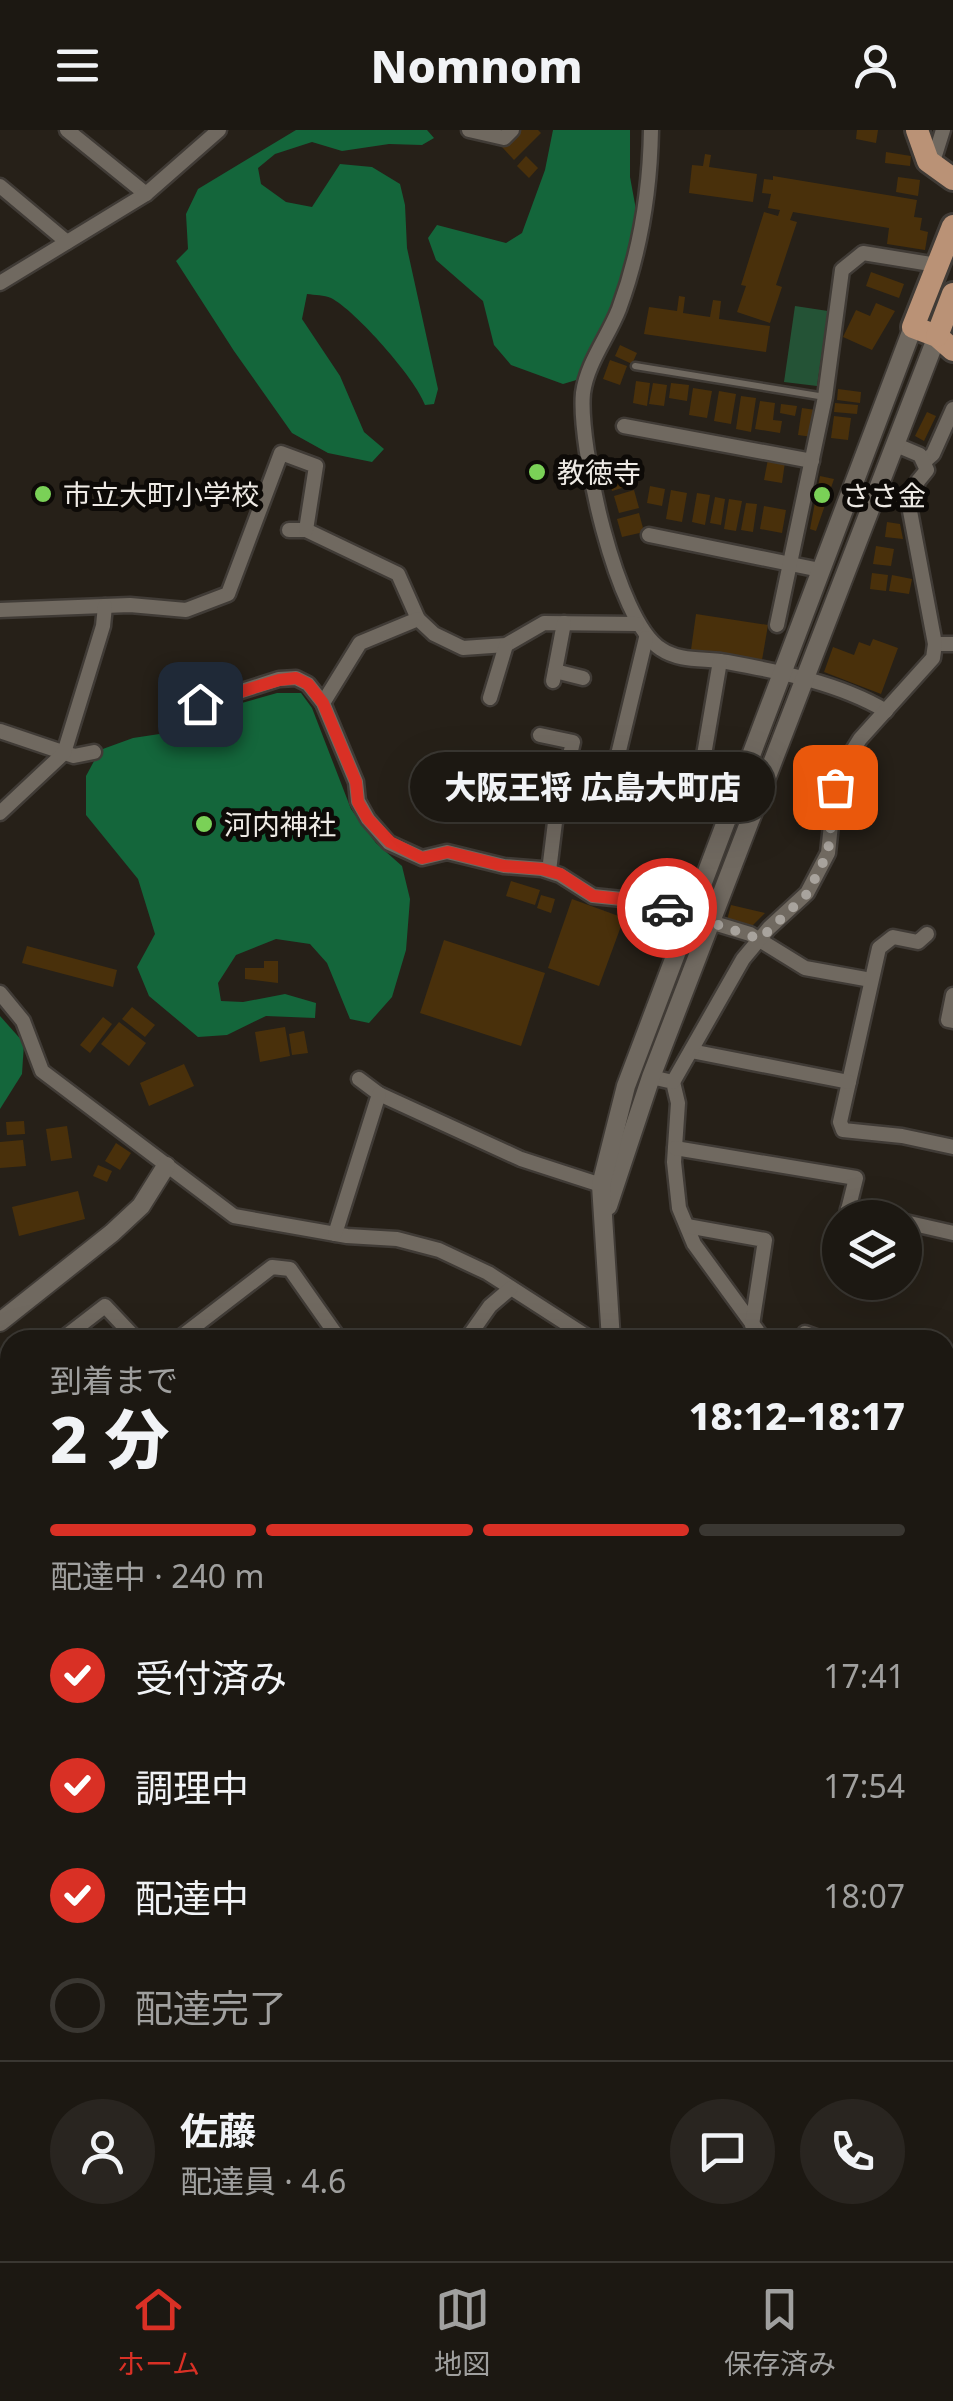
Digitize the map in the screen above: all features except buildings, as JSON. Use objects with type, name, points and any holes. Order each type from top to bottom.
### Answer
[{"type":"main road","points":[[917,130],[928,161],[953,179]]},
{"type":"main road","points":[[953,226],[913,327],[945,343],[953,294]]},
{"type":"street","points":[[67,130],[146,194]]},
{"type":"street","points":[[469,130],[504,138],[512,130]]},
{"type":"street","points":[[651,130],[650,188],[642,222],[620,306],[587,373],[583,396],[594,486],[616,577],[637,624],[663,652],[782,671],[868,700],[886,711]]},
{"type":"street","points":[[932,165],[943,130]]},
{"type":"street","points":[[0,283],[146,194],[211,133]]},
{"type":"street","points":[[0,186],[67,242]]},
{"type":"street","points":[[777,625],[825,397],[842,270],[863,253],[937,265]]},
{"type":"street","points":[[610,1330],[602,1185],[626,1086],[913,327]]},
{"type":"street","points":[[604,1216],[650,1076],[894,444],[945,343]]},
{"type":"street","points":[[926,461],[953,409]]},
{"type":"street","points":[[624,426],[812,461]]},
{"type":"street","points":[[756,1330],[694,1244],[679,1208],[675,1148],[678,1103],[673,1082],[743,959],[808,893],[828,852],[835,787],[845,763],[860,739],[933,658],[935,644],[910,511],[918,481],[928,470],[920,455],[894,444]]},
{"type":"street","points":[[0,610],[104,606],[186,610],[228,594],[281,453],[316,466],[306,530]]},
{"type":"street","points":[[289,530],[306,530],[398,574],[418,619],[434,634],[462,648],[506,645],[544,623],[637,624]]},
{"type":"street","points":[[649,535],[820,570]]},
{"type":"street","points":[[0,814],[64,753],[103,626],[104,606]]},
{"type":"street","points":[[323,703],[360,643],[418,619]]},
{"type":"street","points":[[564,623],[554,676],[583,678]]},
{"type":"street","points":[[617,759],[646,638]]},
{"type":"street","points":[[935,644],[953,644]]},
{"type":"street","points":[[490,698],[506,645]]},
{"type":"street","points":[[695,808],[720,661]]},
{"type":"street","points":[[200,704],[296,678],[308,684],[323,703],[356,782],[358,802],[390,842],[422,858],[448,852],[560,874],[593,896],[641,901],[690,914],[760,939],[805,968],[871,980]]},
{"type":"street","points":[[0,731],[74,756],[94,752]]},
{"type":"street","points":[[540,736],[573,742],[548,871]]},
{"type":"street","points":[[927,934],[918,942],[893,937],[879,948],[840,1122],[843,1130],[902,1136],[953,1148]]},
{"type":"street","points":[[0,994],[23,1021],[42,1071],[234,1216],[335,1234],[397,1239],[439,1250],[488,1273],[576,1330]]},
{"type":"street","points":[[953,995],[948,1020],[953,1021]]},
{"type":"street","points":[[691,1051],[849,1082]]},
{"type":"street","points":[[650,1076],[673,1082]]},
{"type":"street","points":[[359,1079],[379,1094],[521,1159],[602,1185]]},
{"type":"street","points":[[335,1234],[379,1094]]},
{"type":"street","points":[[675,1148],[856,1178],[850,1200]]},
{"type":"street","points":[[0,1322],[141,1206],[166,1166]]},
{"type":"street","points":[[686,1226],[765,1240],[752,1324]]},
{"type":"street","points":[[922,1226],[953,1233]]},
{"type":"street","points":[[191,1330],[272,1267],[290,1269],[333,1330]]},
{"type":"street","points":[[473,1330],[490,1306],[511,1288]]},
{"type":"street","points":[[75,1330],[105,1306],[128,1330]]},
{"type":"lane","points":[[635,366],[825,397]]},
{"type":"green space","points":[[296,130],[427,130],[434,138],[422,145],[389,144],[342,151],[312,142],[275,154],[258,168],[261,184],[286,202],[312,207],[340,164],[372,167],[400,184],[407,248],[438,389],[434,404],[425,405],[384,346],[342,305],[331,298],[307,294],[302,319],[340,376],[364,432],[384,449],[372,462],[328,453],[292,433],[176,261],[188,249],[186,214],[198,189]]},
{"type":"green space","points":[[553,130],[630,130],[630,177],[637,215],[624,292],[583,378],[563,384],[511,365],[494,345],[483,301],[436,260],[428,238],[437,225],[506,243],[522,233],[545,170]]},
{"type":"green space","points":[[795,306],[828,311],[817,386],[784,382]]},
{"type":"green space","points":[[277,693],[301,693],[312,708],[351,809],[376,843],[402,866],[410,899],[406,950],[392,997],[369,1023],[350,1019],[327,963],[310,944],[276,939],[236,955],[218,983],[221,1001],[243,1002],[285,994],[316,1003],[315,1018],[266,1016],[227,1035],[198,1037],[149,996],[137,967],[155,934],[138,879],[86,815],[86,776],[100,750],[133,738],[166,733],[217,710]]},
{"type":"green space","points":[[0,1016],[24,1043],[22,1074],[0,1109]]},
{"type":"way so far","points":[[667,908],[760,939],[808,893],[828,852],[835,787]]},
{"type":"place","name":"教徳寺","points":[[537,472]]},
{"type":"place","name":"市立大町小学校","points":[[43,494]]},
{"type":"place","name":"ささ金","points":[[822,495]]},
{"type":"place","name":"大阪王将 広島大町店","points":[[835,787]]},
{"type":"place","name":"河内神社","points":[[204,824]]},
{"type":"route","points":[[200,704],[296,678],[308,684],[323,703],[356,782],[358,802],[390,842],[422,858],[448,852],[504,866],[542,869],[560,874],[593,896],[667,908]]}]
